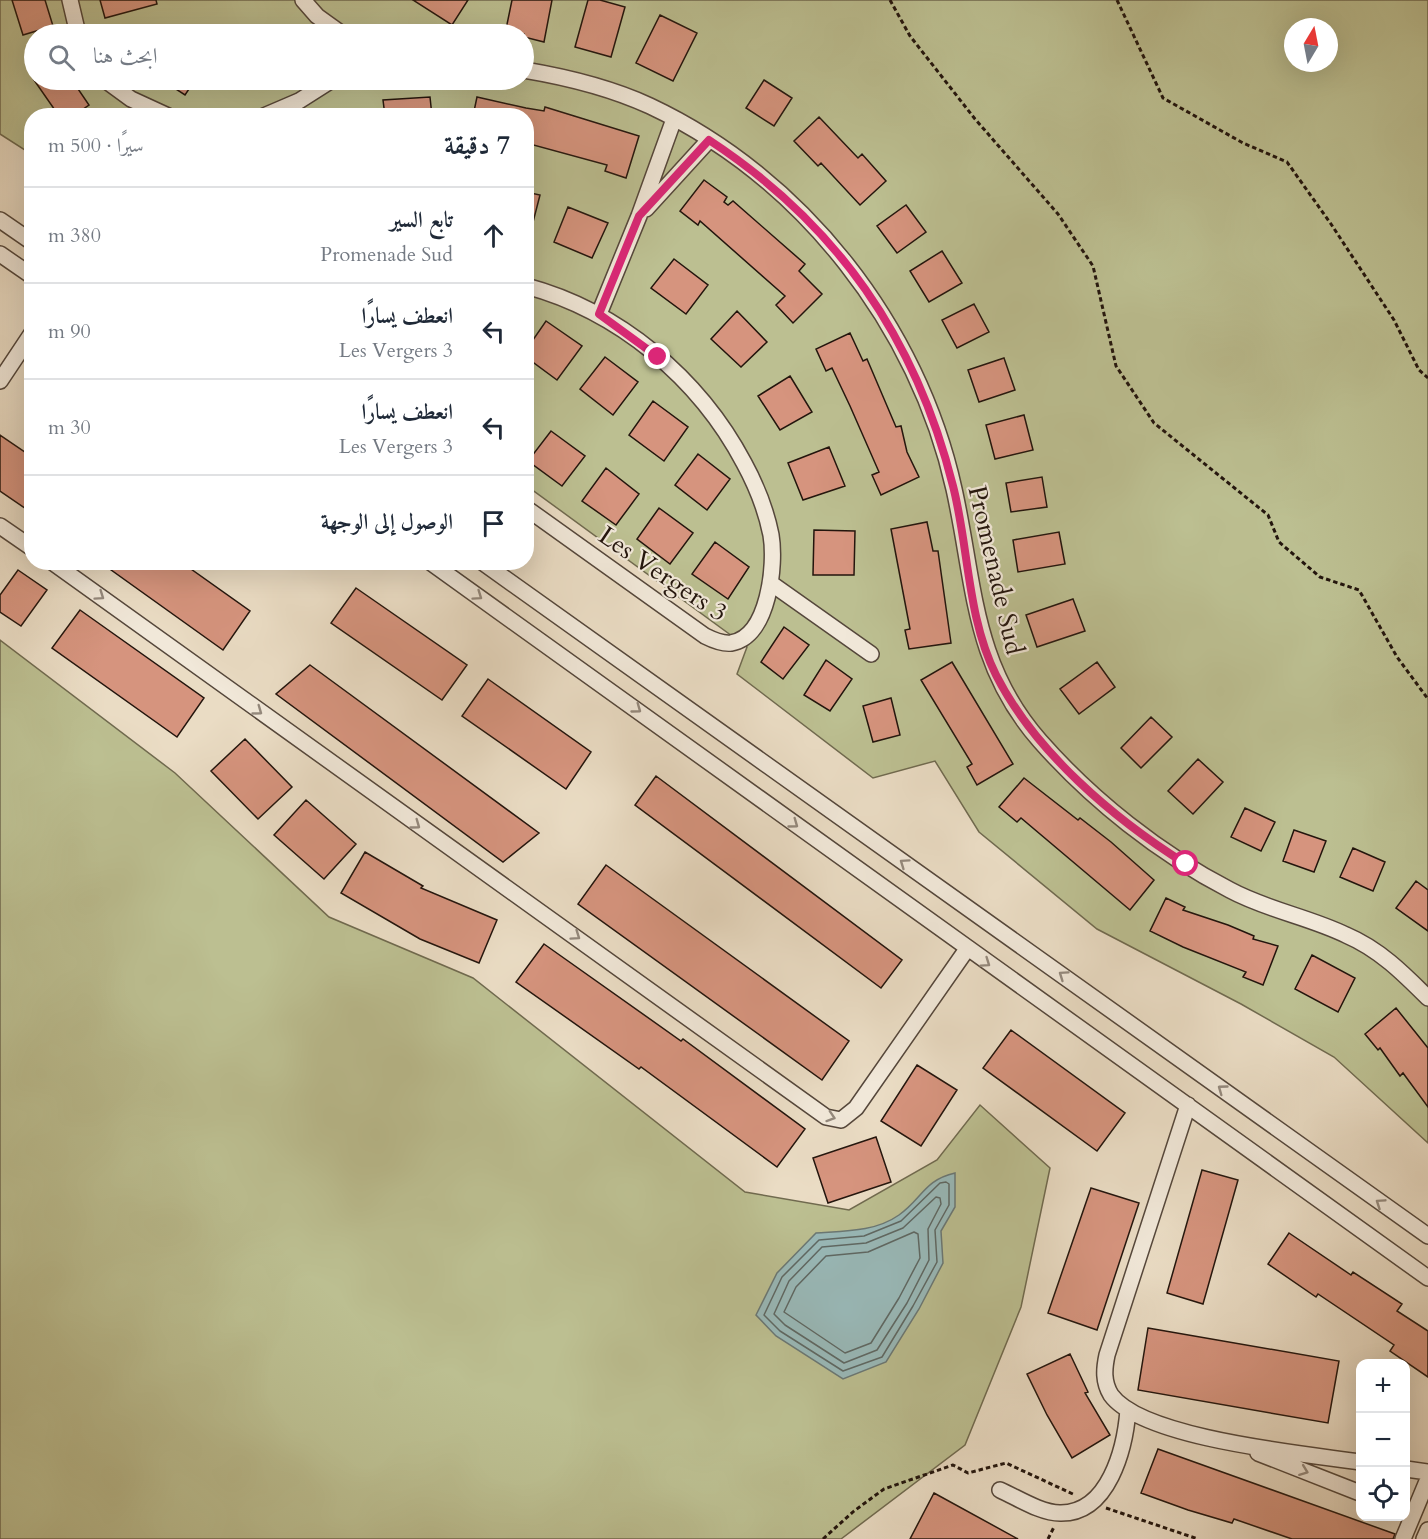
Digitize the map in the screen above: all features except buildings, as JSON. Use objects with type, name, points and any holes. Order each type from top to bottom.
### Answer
[{"type":"street","points":[[70,0],[76,24]]},
{"type":"street","points":[[303,0],[317,16],[328,24]]},
{"type":"street","name":"Promenade Sud","points":[[534,72],[575,81],[627,97],[674,119],[709,140],[762,179],[831,246],[898,337],[929,410],[954,486],[984,646],[996,674],[1026,725],[1080,781],[1165,851],[1246,898],[1346,934],[1366,945],[1395,966],[1428,998]]},
{"type":"street","points":[[118,90],[130,99],[150,108]]},
{"type":"street","points":[[282,108],[316,90]]},
{"type":"street","points":[[599,314],[639,216],[674,119]]},
{"type":"street","points":[[639,216],[709,140]]},
{"type":"street","points":[[0,220],[24,236]]},
{"type":"street","points":[[0,254],[24,268]]},
{"type":"street","name":"Les Vergers 3","points":[[534,289],[570,300],[599,314],[640,342],[697,394],[734,445],[759,495],[768,520],[773,552],[772,584],[764,610],[753,627],[736,642],[720,642],[705,636],[534,514]]},
{"type":"street","points":[[0,381],[24,345]]},
{"type":"street","points":[[0,526],[24,542]]},
{"type":"street","points":[[63,570],[826,1117],[841,1120],[856,1108],[967,949]]},
{"type":"street","points":[[441,570],[1428,1278]]},
{"type":"street","points":[[493,570],[1428,1236]]},
{"type":"street","points":[[772,584],[871,654]]},
{"type":"street","points":[[1188,1106],[1105,1365],[1106,1383],[1109,1390],[1128,1410],[1149,1420],[1230,1442],[1356,1491]]},
{"type":"street","points":[[1000,1490],[1050,1512],[1076,1511],[1091,1503],[1104,1488],[1122,1451],[1128,1410]]},
{"type":"street","points":[[1230,1442],[1356,1461]]},
{"type":"street","points":[[1410,1470],[1428,1473]]},
{"type":"street","points":[[1410,1512],[1428,1479]]},
{"type":"street","points":[[1403,1539],[1408,1521]]},
{"type":"street","points":[[1424,1539],[1428,1530]]},
{"type":"path","points":[[890,0],[910,36],[975,119],[1058,214],[1093,267],[1116,366],[1154,423],[1268,515],[1279,542],[1320,577],[1359,590],[1398,657],[1428,699]]},
{"type":"path","points":[[1117,0],[1163,99],[1243,143],[1287,162],[1394,320],[1419,370],[1428,378]]},
{"type":"green space","points":[[0,0],[1428,0],[1428,1143],[1334,1057],[1241,1004],[1097,929],[979,832],[935,761],[873,778],[737,674],[747,647],[534,491],[534,108],[24,108],[24,149],[0,134]]},
{"type":"green space","points":[[0,640],[175,773],[329,917],[473,978],[745,1192],[849,1210],[937,1160],[980,1105],[1050,1168],[1021,1307],[965,1445],[841,1539],[0,1539]]},
{"type":"water","points":[[955,1173],[955,1207],[941,1231],[943,1263],[919,1309],[886,1362],[843,1379],[776,1336],[756,1315],[777,1273],[816,1233],[859,1230],[890,1221],[907,1209],[936,1180]]},
{"type":"route","points":[[658,357],[620,327],[599,314],[639,216],[709,140],[762,179],[810,224],[854,273],[898,337],[936,427],[954,486],[984,646],[1012,704],[1041,742],[1080,781],[1142,833],[1186,864]]}]
